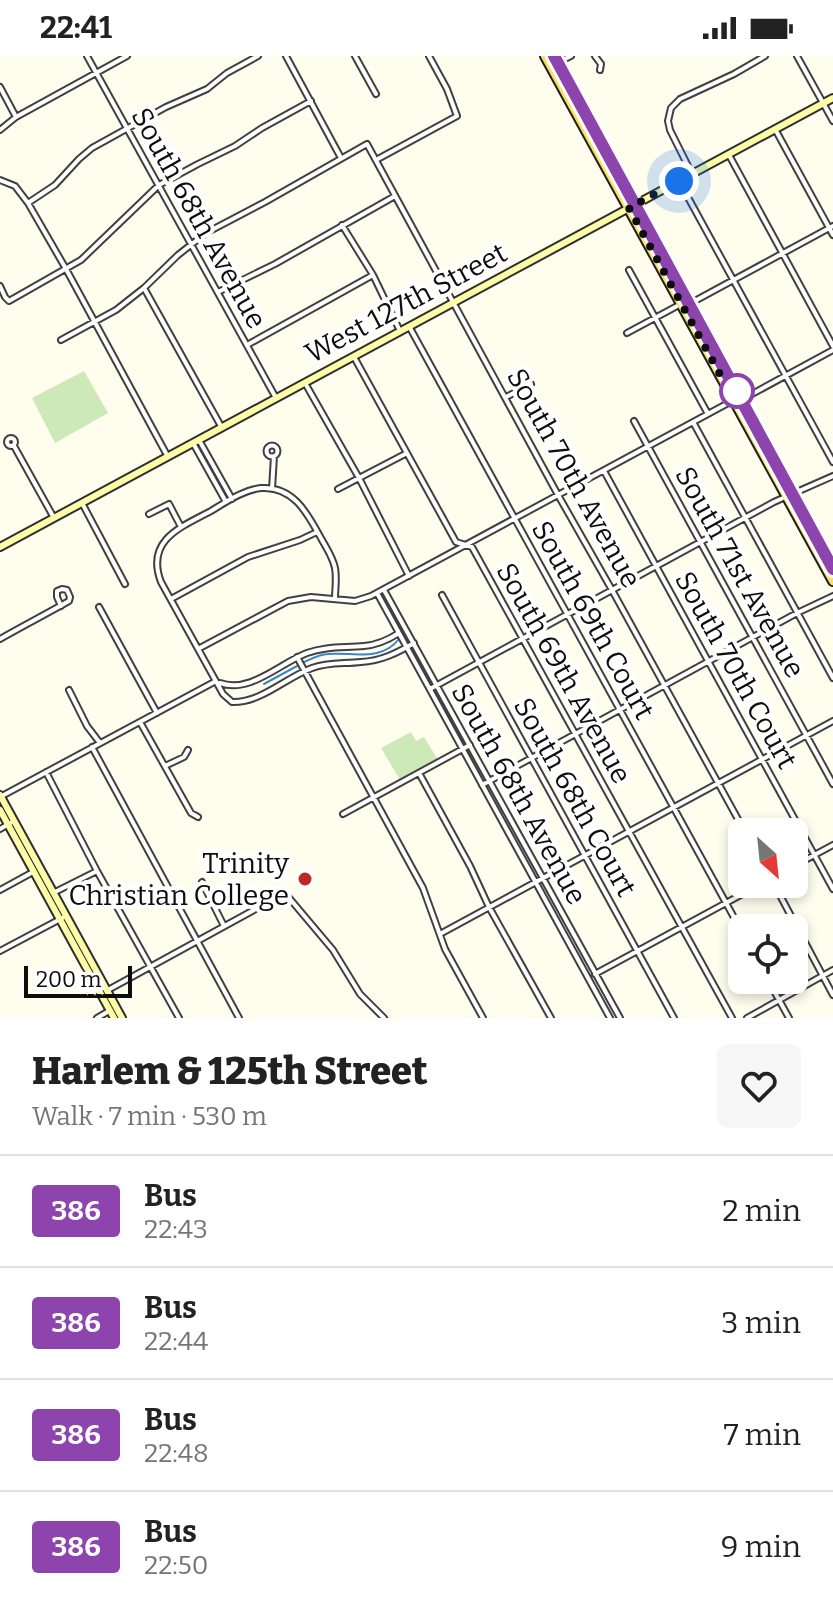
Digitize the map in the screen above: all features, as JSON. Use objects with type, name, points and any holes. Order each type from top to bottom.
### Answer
[{"type":"main road","points":[[553,59],[833,581]]},
{"type":"main road","name":"West 127th Street","points":[[0,547],[833,98]]},
{"type":"main road","points":[[789,494],[833,569]]},
{"type":"main road","points":[[0,796],[11,823],[104,993],[122,1018]]},
{"type":"main road","points":[[0,810],[11,823]]},
{"type":"main road","points":[[37,870],[53,893],[63,918]]},
{"type":"main road","points":[[104,993],[114,1018]]},
{"type":"street","name":"South 68th Avenue","points":[[87,56],[276,398]]},
{"type":"street","points":[[0,130],[16,117],[127,56]]},
{"type":"street","points":[[28,203],[55,185],[92,148],[166,107],[207,89],[227,73],[258,56]]},
{"type":"street","points":[[61,340],[116,310],[191,244],[217,227],[341,158],[286,56]]},
{"type":"street","points":[[355,56],[376,94]]},
{"type":"street","points":[[376,160],[457,116],[429,56]]},
{"type":"street","points":[[553,59],[571,56]]},
{"type":"street","points":[[595,56],[601,64],[600,70]]},
{"type":"street","points":[[692,174],[670,130],[669,111],[680,99],[765,56]]},
{"type":"street","points":[[797,56],[833,121]]},
{"type":"street","points":[[0,87],[16,117]]},
{"type":"street","points":[[0,286],[9,301],[66,269],[81,260],[159,185],[235,146],[311,101]]},
{"type":"street","points":[[775,129],[833,235]]},
{"type":"street","name":"South 70th Avenue","points":[[341,158],[367,144],[737,818]]},
{"type":"street","points":[[198,649],[288,601],[304,597],[358,600],[384,590],[833,348],[728,154]]},
{"type":"street","points":[[0,180],[15,186],[28,203],[168,457]]},
{"type":"street","points":[[679,181],[833,462]]},
{"type":"street","points":[[218,292],[275,264],[396,196]]},
{"type":"street","points":[[342,225],[373,275],[400,331]]},
{"type":"street","points":[[627,333],[831,227]]},
{"type":"street","points":[[629,270],[708,414]]},
{"type":"street","points":[[247,345],[373,275]]},
{"type":"street","points":[[144,288],[222,428]]},
{"type":"street","name":"South 69th Court","points":[[409,326],[732,914]]},
{"type":"street","name":"South 69th Avenue","points":[[354,356],[456,542],[472,547],[524,638],[732,1018]]},
{"type":"street","points":[[305,383],[359,478],[409,576]]},
{"type":"street","points":[[506,397],[531,384]]},
{"type":"street","name":"South 71st Avenue","points":[[634,421],[833,784]]},
{"type":"street","points":[[693,422],[833,678]]},
{"type":"street","points":[[196,442],[229,500]]},
{"type":"street","points":[[14,446],[54,518]]},
{"type":"street","points":[[338,489],[407,453]]},
{"type":"street","points":[[272,489],[274,456]]},
{"type":"street","name":"South 70th Court","points":[[604,471],[833,889]]},
{"type":"street","points":[[430,689],[789,494],[833,476]]},
{"type":"street","points":[[335,599],[335,567],[318,531],[300,503],[289,494],[272,489],[253,489],[181,527],[166,538],[157,559],[159,577],[198,649],[228,700],[237,703],[247,701],[304,671],[325,664],[377,660],[414,643]]},
{"type":"street","points":[[82,503],[125,584]]},
{"type":"street","points":[[149,514],[169,504],[181,527]]},
{"type":"street","points":[[171,599],[248,557],[318,531]]},
{"type":"street","name":"South 68th Avenue","points":[[384,590],[619,1018]]},
{"type":"street","points":[[377,593],[610,1018]]},
{"type":"street","name":"South 68th Court","points":[[442,595],[674,1018]]},
{"type":"street","points":[[482,785],[833,596]]},
{"type":"street","points":[[0,639],[61,606]]},
{"type":"street","points":[[99,607],[157,713]]},
{"type":"street","points":[[0,796],[217,682],[232,686],[250,683],[297,657],[326,648],[375,644],[406,629]]},
{"type":"street","points":[[297,657],[428,897],[445,949],[483,1018]]},
{"type":"street","points":[[228,700],[227,692],[232,686]]},
{"type":"street","points":[[69,690],[87,726],[100,743]]},
{"type":"street","points":[[440,934],[833,721]]},
{"type":"street","points":[[140,722],[191,813],[198,817]]},
{"type":"street","points":[[343,814],[470,745]]},
{"type":"street","points":[[92,747],[239,1018]]},
{"type":"street","points":[[165,766],[184,757],[188,750]]},
{"type":"street","points":[[46,772],[179,1018]]},
{"type":"street","points":[[419,773],[551,1018]]},
{"type":"street","points":[[0,829],[11,823]]},
{"type":"street","points":[[808,858],[833,845]]},
{"type":"street","points":[[0,890],[37,870]]},
{"type":"street","points":[[53,893],[97,871]]},
{"type":"street","points":[[202,882],[224,926]]},
{"type":"street","points":[[104,993],[285,893],[333,950],[360,994],[384,1018]]},
{"type":"street","points":[[595,974],[735,898]]},
{"type":"street","points":[[781,898],[833,995]]},
{"type":"street","points":[[0,951],[63,918]]},
{"type":"street","points":[[747,1018],[833,970]]},
{"type":"street","points":[[776,994],[789,1018]]},
{"type":"street","points":[[97,1018],[110,1010]]},
{"type":"green space","points":[[84,371],[108,413],[55,443],[32,398]]},
{"type":"green space","points":[[411,732],[416,741],[424,737],[438,760],[400,780],[381,748]]},
{"type":"waterway","points":[[304,662],[325,654],[384,651],[399,639]]},
{"type":"waterway","points":[[264,684],[297,666]]},
{"type":"bus line","name":"386","points":[[554,56],[833,569]]},
{"type":"place","name":"Trinity Christian College","points":[[305,879]]},
{"type":"route","points":[[679,181],[629,208],[734,400],[737,391]]}]
